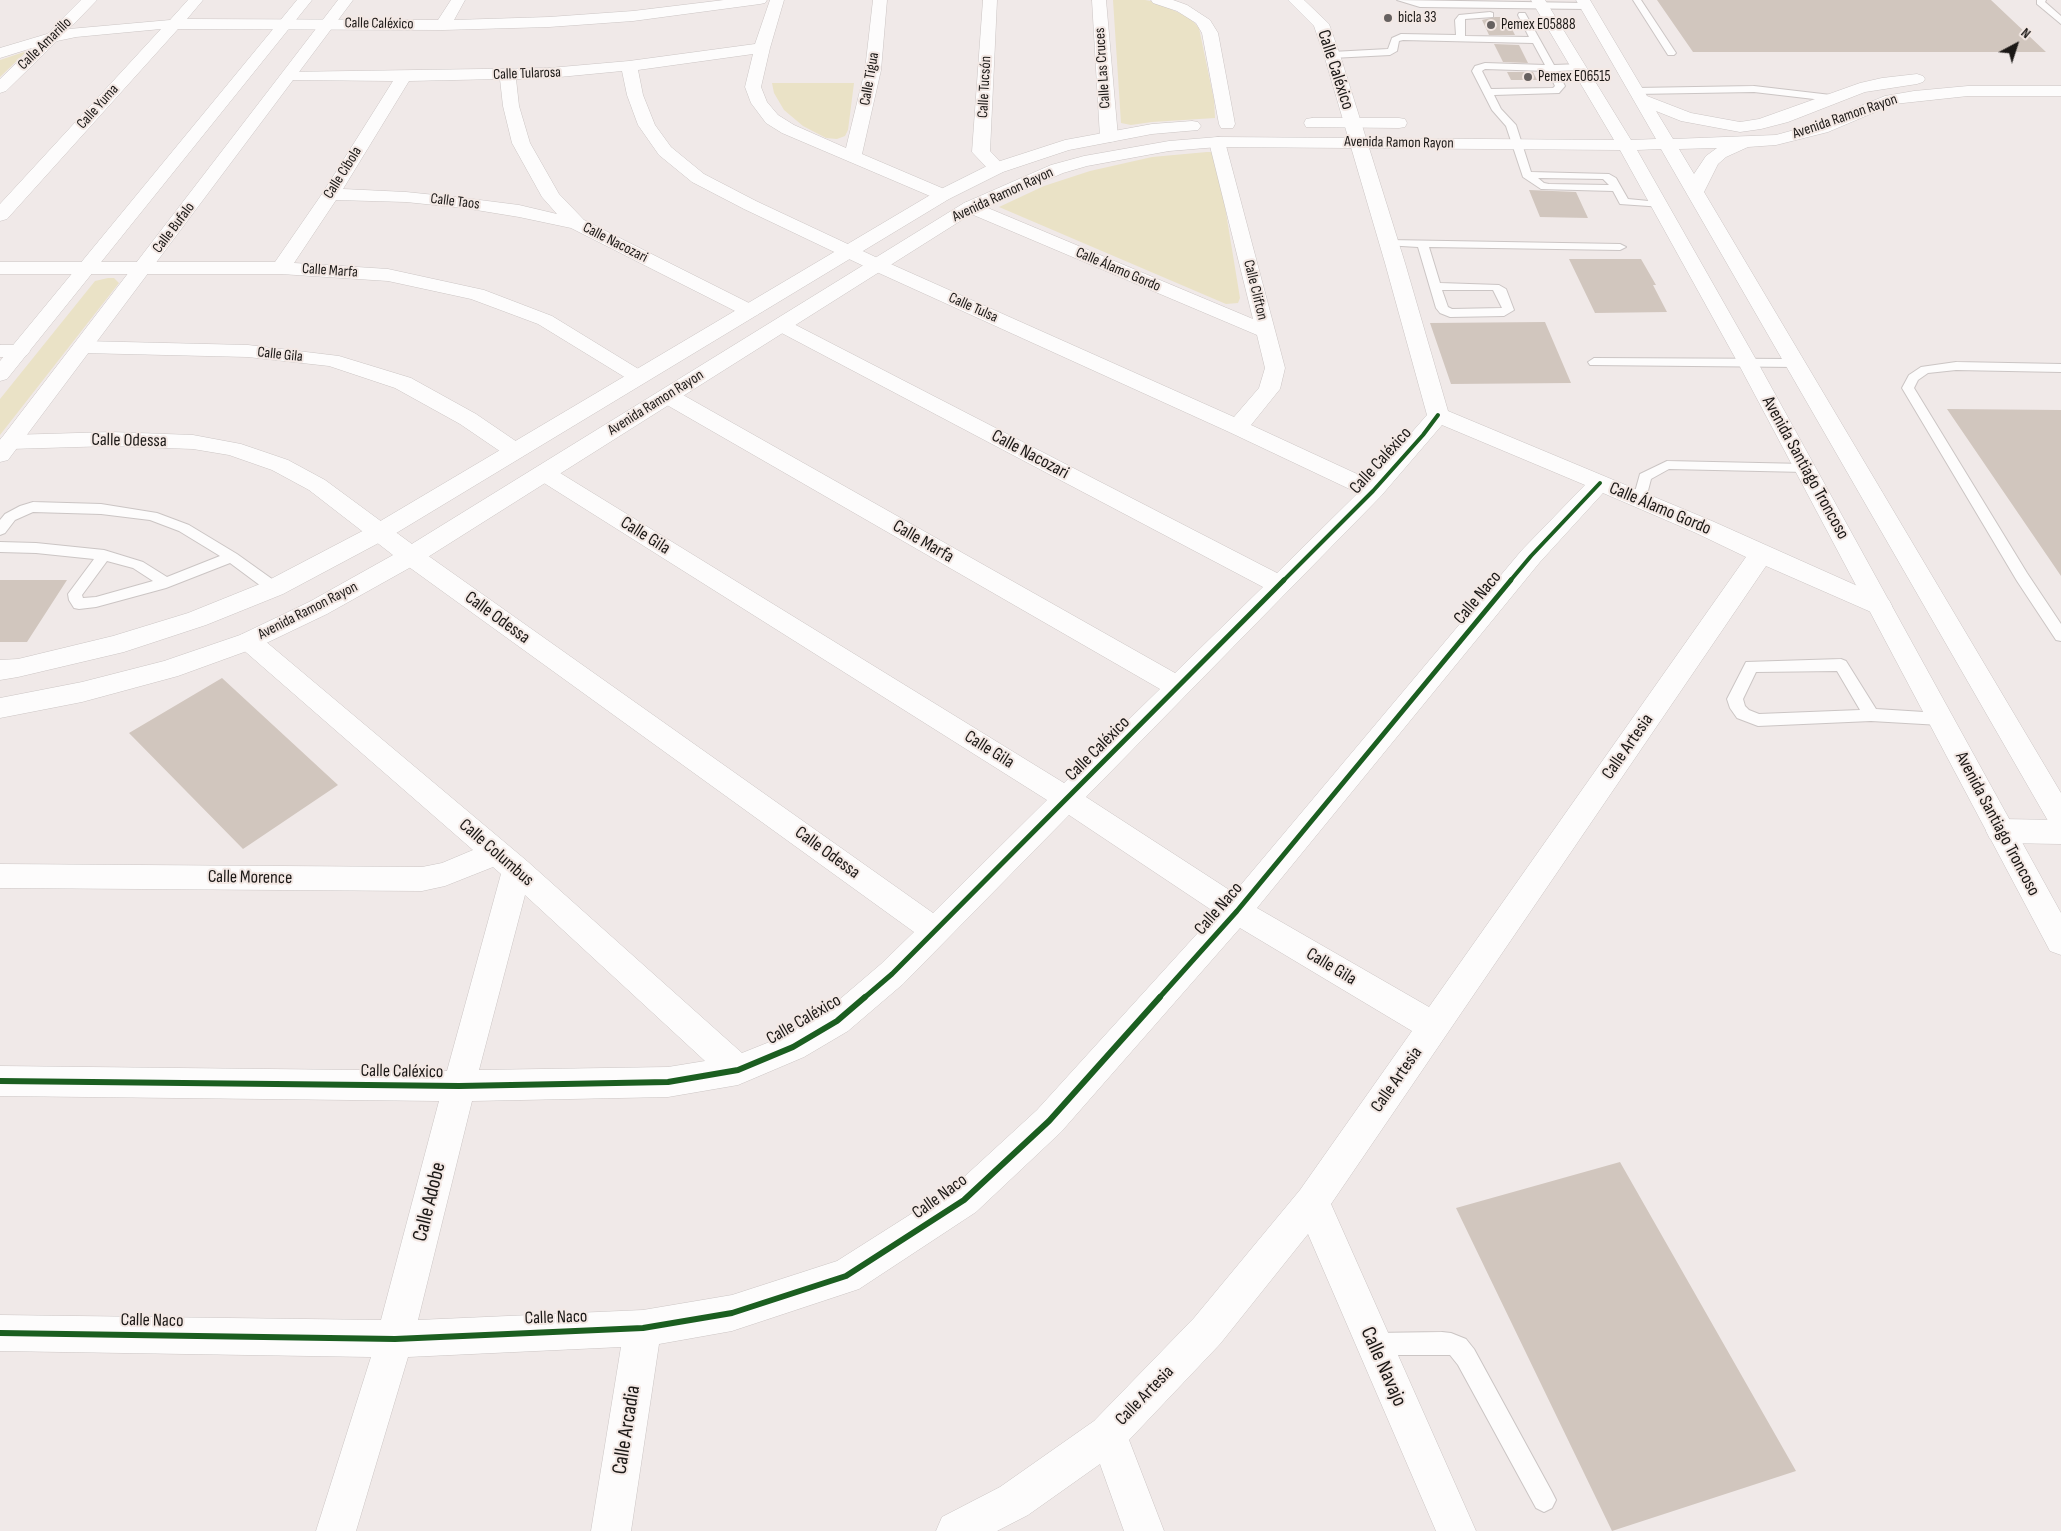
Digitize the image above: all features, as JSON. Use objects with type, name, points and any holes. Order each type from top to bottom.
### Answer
[{"type":"street","name":"Calle Amarillo","points":[[0,88],[90,0]]},
{"type":"street","name":"Calle Yuma","points":[[0,215],[196,0]]},
{"type":"street","points":[[0,375],[10,351],[88,268],[305,0]]},
{"type":"street","name":"Calle Bufalo","points":[[5,449],[346,0]]},
{"type":"street","points":[[444,25],[458,0]]},
{"type":"street","name":"Calle Caléxico","points":[[0,53],[52,37],[76,32],[174,23],[444,25],[549,22],[667,6],[760,0]]},
{"type":"street","points":[[777,0],[762,48],[753,87],[759,103],[772,119],[788,129],[943,195]]},
{"type":"street","name":"Calle Tigua","points":[[853,157],[873,70],[880,0]]},
{"type":"street","name":"Calle Tucsón","points":[[990,0],[981,152],[997,168]]},
{"type":"street","name":"Calle Las Cruces","points":[[1099,0],[1108,137]]},
{"type":"street","name":"Calle Clifton","points":[[1158,0],[1182,8],[1202,20],[1210,33],[1223,133],[1266,332],[1274,360],[1274,376],[1269,389],[1237,427]]},
{"type":"street","name":"Calle Caléxico","points":[[0,1081],[459,1086],[668,1082],[738,1070],[793,1047],[837,1021],[892,974],[1178,688],[1373,491],[1423,435],[1438,415],[1389,243],[1332,55],[1321,24],[1295,0]]},
{"type":"street","name":"Avenida Santiago Troncoso","points":[[1584,3],[1638,95],[1627,129]]},
{"type":"street","points":[[549,22],[557,8]]},
{"type":"street","name":"Avenida Santiago Troncoso","points":[[1537,11],[1627,129],[1659,205],[1748,363],[2060,939]]},
{"type":"street","name":"Calle Tularosa","points":[[290,75],[508,75],[629,66],[762,48]]},
{"type":"street","name":"Calle Tulsa","points":[[629,66],[636,95],[647,125],[664,151],[698,178],[750,205],[877,265],[1237,427],[1373,491]]},
{"type":"street","name":"Calle Nacozari","points":[[508,75],[511,106],[521,143],[551,197],[577,224],[750,310]]},
{"type":"street","name":"Calle Cíbola","points":[[280,268],[331,194],[404,76]]},
{"type":"street","name":"Avenida Ramon Rayon","points":[[0,670],[18,668],[115,645],[197,619],[274,588],[380,532],[943,195],[997,168],[1065,145],[1152,129],[1223,133],[1513,134],[1627,129],[1728,128],[1782,118],[1810,109],[1831,98],[1882,83],[1925,78],[2061,78]]},
{"type":"street","name":"Avenida Ramon Rayon","points":[[1627,129],[1668,144],[1776,140],[1822,128],[1884,103],[1914,96],[1968,91],[2061,92]]},
{"type":"street","points":[[1638,95],[1687,117],[1740,127]]},
{"type":"street","name":"Avenida Ramon Rayon","points":[[1294,123],[1355,132],[1411,124]]},
{"type":"street","name":"Avenida Ramon Rayon","points":[[0,708],[82,692],[169,669],[249,641],[318,608],[410,556],[970,207],[1031,180],[1084,161],[1169,146],[1223,133],[1247,124]]},
{"type":"street","name":"Avenida Ramon Rayon","points":[[1491,125],[1513,134]]},
{"type":"street","name":"Avenida Ramon Rayon","points":[[1513,134],[1530,125]]},
{"type":"street","name":"Avenida Santiago Troncoso","points":[[1627,129],[1668,144],[2061,818]]},
{"type":"street","points":[[1695,192],[1705,169],[1712,160],[1720,153],[1749,142]]},
{"type":"street","name":"Calle Taos","points":[[331,194],[406,197],[464,203],[518,210],[577,224]]},
{"type":"street","name":"Calle Álamo Gordo","points":[[970,207],[1266,332]]},
{"type":"street","name":"Calle Marfa","points":[[0,268],[280,268],[388,275],[478,294],[544,320],[638,377]]},
{"type":"street","name":"Calle Nacozari","points":[[781,325],[1280,585]]},
{"type":"street","name":"Calle Gila","points":[[83,347],[248,351],[332,360],[403,383],[468,419],[515,451]]},
{"type":"street","name":"Calle Marfa","points":[[668,396],[1178,688]]},
{"type":"street","name":"Calle Álamo Gordo","points":[[1438,415],[1640,499],[1880,606]]},
{"type":"street","name":"Calle Odessa","points":[[5,449],[110,439],[193,442],[233,449],[280,465],[310,481],[410,556],[936,931]]},
{"type":"street","name":"Calle Gila","points":[[544,473],[1067,799],[1237,911],[1434,1027]]},
{"type":"street","name":"Calle Naco","points":[[0,1333],[395,1339],[643,1328],[732,1313],[846,1276],[964,1200],[1049,1121],[1237,911],[1531,556],[1600,483]]},
{"type":"street","name":"Calle Artesia","points":[[956,1531],[1014,1501],[1108,1435],[1207,1331],[1312,1202],[1761,554]]},
{"type":"street","name":"Calle Columbus","points":[[249,641],[506,862],[738,1070]]},
{"type":"street","points":[[2028,762],[2061,781]]},
{"type":"street","points":[[2000,831],[2061,832]]},
{"type":"street","name":"Calle Morence","points":[[0,876],[422,879],[506,862]]},
{"type":"street","name":"Calle Adobe","points":[[336,1531],[395,1339],[459,1086],[506,862]]},
{"type":"street","name":"Calle Navajo","points":[[1312,1202],[1456,1531]]},
{"type":"street","name":"Calle Arcadia","points":[[611,1531],[643,1328]]},
{"type":"street","points":[[1108,1435],[1144,1531]]},
{"type":"lane","points":[[1401,0],[1420,4],[1491,4],[1537,11]]},
{"type":"lane","points":[[1637,0],[1671,53]]},
{"type":"lane","points":[[2042,0],[2040,2],[2061,21]]},
{"type":"lane","points":[[1460,39],[1460,20],[1462,17],[1537,11],[1584,3]]},
{"type":"lane","points":[[1491,4],[1493,15]]},
{"type":"lane","points":[[1488,92],[1556,91],[1560,86],[1537,40],[1537,11]]},
{"type":"lane","points":[[1332,55],[1386,53],[1393,50],[1395,40],[1401,37],[1537,40]]},
{"type":"lane","points":[[1580,67],[1485,66],[1478,68],[1477,71],[1497,110],[1513,134],[1527,175],[1541,186],[1615,188],[1624,202],[1659,205]]},
{"type":"lane","points":[[1638,95],[1754,89],[1831,98]]},
{"type":"lane","points":[[1389,243],[1620,247]]},
{"type":"lane","points":[[1423,244],[1435,286],[1442,308],[1450,313],[1504,312],[1508,310],[1500,289],[1495,286],[1435,286]]},
{"type":"lane","points":[[1594,362],[1795,363]]},
{"type":"lane","points":[[2061,368],[1948,367],[1925,370],[1913,378],[1908,388],[2022,577],[2061,636]]},
{"type":"lane","points":[[1640,499],[1645,477],[1667,465],[1805,468]]},
{"type":"lane","points":[[0,530],[17,512],[33,507],[101,509],[152,516],[184,528],[232,557],[274,588]]},
{"type":"lane","points":[[0,547],[104,554],[138,565],[166,583]]},
{"type":"lane","points":[[104,554],[76,594],[76,600],[79,604],[96,602],[166,583],[232,557]]},
{"type":"lane","points":[[1871,715],[1841,665],[1752,666],[1735,699],[1738,708],[1743,714],[1758,720],[1871,715],[1940,719]]},
{"type":"lane","points":[[1373,1344],[1442,1343],[1458,1347],[1466,1357],[1544,1500]]},
{"type":"shaded area","points":[[1113,0],[1156,2],[1190,18],[1199,28],[1214,100],[1215,118],[1131,125],[1121,123]]},
{"type":"shaded area","points":[[27,51],[0,77],[0,60]]},
{"type":"shaded area","points":[[772,83],[854,83],[848,130],[845,136],[837,139],[826,138],[803,126],[784,110],[774,93]]},
{"type":"shaded area","points":[[1216,152],[1240,298],[1238,303],[1226,304],[999,207],[1044,186],[1090,171],[1152,157]]},
{"type":"shaded area","points":[[114,278],[119,283],[0,435],[0,399],[95,281]]},
{"type":"building","points":[[1657,0],[1991,0],[2046,52],[1693,52]]},
{"type":"building","name":"Pemex E05888","points":[[1506,17],[1515,35],[1489,35],[1482,20]]},
{"type":"building","points":[[1494,44],[1519,45],[1528,63],[1503,62]]},
{"type":"building","name":"Pemex E06515","points":[[1507,72],[1533,72],[1537,80],[1511,80]]},
{"type":"building","points":[[1529,190],[1576,192],[1588,218],[1540,217]]},
{"type":"building","points":[[1569,259],[1641,259],[1656,285],[1653,285],[1667,312],[1595,313]]},
{"type":"building","points":[[1545,322],[1571,383],[1451,384],[1430,323]]},
{"type":"building","points":[[1947,409],[2061,410],[2061,576]]},
{"type":"building","points":[[0,580],[67,580],[27,642],[0,642]]},
{"type":"building","points":[[222,678],[338,785],[243,849],[129,733]]},
{"type":"building","points":[[1620,1162],[1796,1471],[1612,1531],[1456,1208]]},
{"type":"cycle path","points":[[0,1081],[459,1086],[668,1082],[738,1070],[793,1047],[837,1021],[892,974],[1373,491],[1423,435],[1438,415]]},
{"type":"cycle path","points":[[0,1333],[395,1339],[643,1328],[732,1313],[846,1276],[964,1200],[1049,1121],[1237,911],[1531,556],[1600,483]]},
{"type":"place","name":"bicla 33","points":[[1388,18]]},
{"type":"place","name":"Pemex E05888","points":[[1491,25]]},
{"type":"place","name":"Pemex E06515","points":[[1528,77]]}]
